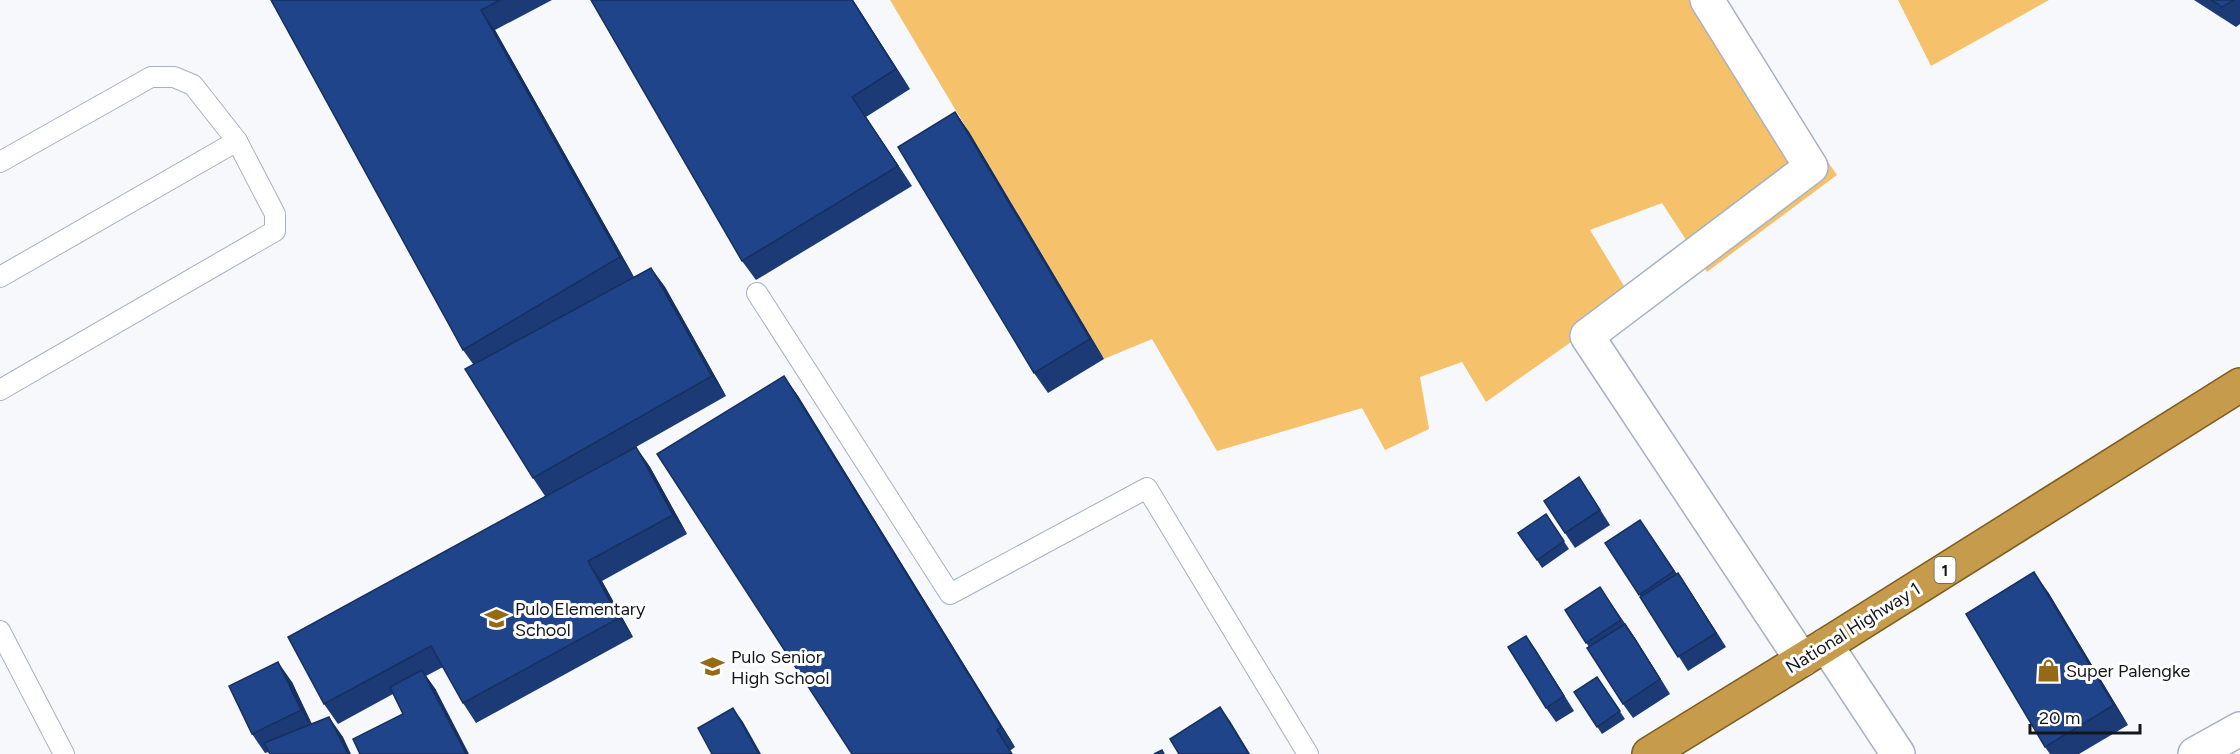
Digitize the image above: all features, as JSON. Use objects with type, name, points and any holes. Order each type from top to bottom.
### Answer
[{"type":"highway","name":"National Highway 1","points":[[1649,754],[2240,385]]},
{"type":"street","points":[[1707,0],[1811,167],[1587,336],[1814,653],[1898,754]]},
{"type":"street","points":[[2195,754],[2240,729]]},
{"type":"lane","points":[[0,162],[151,77],[174,77],[193,86],[237,141],[275,214],[275,231],[0,390]]},
{"type":"lane","points":[[0,277],[237,141]]},
{"type":"lane","points":[[757,293],[950,594],[1147,488],[1308,754]]},
{"type":"lane","points":[[0,631],[64,754]]},
{"type":"shaded area","points":[[890,0],[1721,0],[1775,86],[1837,175],[1707,272],[1662,203],[1590,230],[1632,299],[1486,402],[1462,362],[1420,377],[1429,429],[1385,450],[1362,408],[1217,451],[1152,339],[1104,359]]},
{"type":"shaded area","points":[[1898,0],[2049,0],[1931,66]]},
{"type":"building","points":[[271,0],[500,0],[481,10],[620,257],[463,350]]},
{"type":"building","points":[[591,0],[852,0],[896,69],[852,97],[898,166],[742,261]]},
{"type":"building","points":[[2211,0],[2234,0],[2222,7]]},
{"type":"building","points":[[955,112],[1090,339],[1034,373],[898,147]]},
{"type":"building","points":[[651,268],[712,376],[533,478],[465,369]]},
{"type":"building","points":[[784,376],[1001,727],[997,730],[1012,754],[852,754],[657,454]]},
{"type":"building","points":[[636,447],[673,515],[588,561],[619,618],[463,703],[431,646],[324,704],[288,637]]},
{"type":"building","points":[[1579,477],[1600,510],[1565,533],[1544,501]]},
{"type":"building","points":[[1546,514],[1564,541],[1537,560],[1518,533]]},
{"type":"building","points":[[1640,520],[1674,571],[1639,595],[1605,543]]},
{"type":"building","name":"Super Palengke","points":[[2034,572],[2114,705],[2045,747],[1966,614]]},
{"type":"building","points":[[1678,573],[1716,633],[1678,657],[1640,597]]},
{"type":"building","points":[[1600,587],[1621,620],[1586,643],[1565,610]]},
{"type":"building","points":[[1625,624],[1660,679],[1623,704],[1587,648]]},
{"type":"building","points":[[1526,636],[1564,696],[1546,708],[1508,647]]},
{"type":"building","points":[[278,662],[301,710],[252,734],[229,686]]},
{"type":"building","points":[[422,670],[466,754],[360,754],[353,739],[403,714],[390,687]]},
{"type":"building","points":[[1597,677],[1620,711],[1597,727],[1574,692]]},
{"type":"building","points":[[1220,707],[1249,754],[1179,754],[1170,739]]},
{"type":"building","points":[[733,708],[759,754],[712,754],[698,728]]},
{"type":"building","points":[[329,717],[348,754],[270,754],[264,743]]},
{"type":"place","name":"Pulo Elementary School","points":[[497,619]]},
{"type":"place","name":"Pulo Senior High School","points":[[713,667]]},
{"type":"place","name":"Super Palengke","points":[[2048,671]]}]
